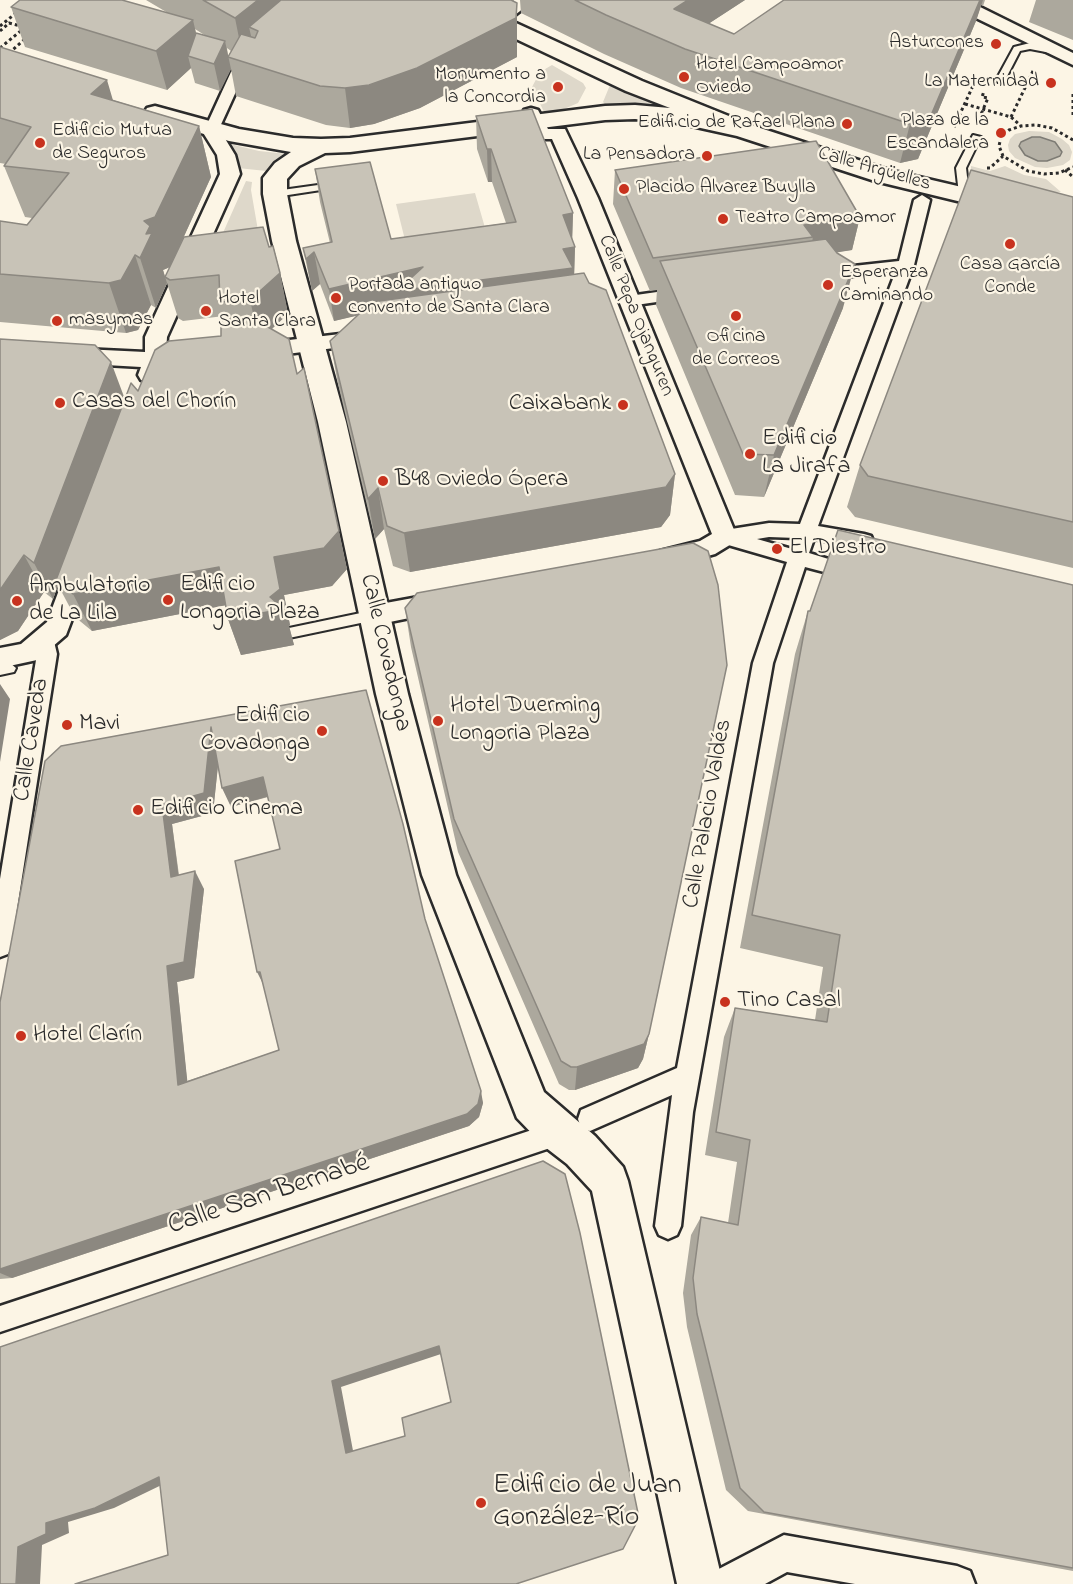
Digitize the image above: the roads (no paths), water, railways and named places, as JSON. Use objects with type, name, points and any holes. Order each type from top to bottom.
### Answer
[{"type":"street","name":"Calle Argüelles","points":[[449,0],[634,86],[743,130],[883,176],[1073,221]]},
{"type":"street","points":[[495,22],[525,0]]},
{"type":"street","points":[[953,0],[1073,60]]},
{"type":"street","points":[[549,121],[596,93],[589,76],[550,47]]},
{"type":"street","points":[[212,130],[238,72],[265,48]]},
{"type":"street","points":[[138,108],[212,130],[265,141],[321,146],[350,145],[635,112],[678,116],[743,130]]},
{"type":"street","name":"Calle Pepa Ojanguren","points":[[549,121],[588,198],[619,302],[725,537]]},
{"type":"street","points":[[142,394],[154,360],[156,337],[181,274],[230,174],[226,156],[212,130]]},
{"type":"street","name":"Calle Covadonga","points":[[321,146],[291,161],[283,168],[275,178],[275,194],[284,241],[384,614],[392,694],[442,886],[530,1105],[577,1134],[609,1181],[700,1584]]},
{"type":"street","name":"Calle Palacio Valdés","points":[[668,1226],[687,1076],[763,663],[807,531],[906,266],[922,200]]},
{"type":"street","points":[[1035,211],[1073,204]]},
{"type":"street","points":[[816,275],[906,266]]},
{"type":"street","points":[[619,302],[699,291]]},
{"type":"street","points":[[234,353],[381,336]]},
{"type":"street","points":[[0,351],[154,360],[210,355]]},
{"type":"street","points":[[651,562],[707,548],[725,537],[769,531],[807,531],[882,545]]},
{"type":"street","points":[[725,537],[828,566]]},
{"type":"street","name":"Calle Caveda","points":[[17,658],[57,628],[86,550]]},
{"type":"street","points":[[384,614],[468,598]]},
{"type":"street","name":"Calle Caveda","points":[[0,948],[47,654],[17,658]]},
{"type":"street","name":"Calle San Bernabé","points":[[0,1319],[577,1134],[687,1076]]},
{"type":"street","points":[[728,1584],[784,1553],[957,1584]]},
{"type":"lane","points":[[1001,80],[1017,49],[1030,46],[1051,50]]},
{"type":"lane","points":[[963,194],[961,168],[976,137]]},
{"type":"lane","points":[[275,194],[318,188]]},
{"type":"lane","points":[[289,633],[384,614]]},
{"type":"place","name":"Asturcones","points":[[996,44]]},
{"type":"place","name":"Hotel Campoamor Oviedo","points":[[684,77]]},
{"type":"place","name":"La Maternidad","points":[[1051,83]]},
{"type":"place","name":"Monumento a la Concordia","points":[[558,87]]},
{"type":"place","name":"Edificio de Rafael Plana","points":[[847,124]]},
{"type":"place","name":"Plaza de la Escandalera","points":[[1001,133]]},
{"type":"place","name":"Edificio Mutua de Seguros","points":[[40,143]]},
{"type":"place","name":"La Pensadora","points":[[707,156]]},
{"type":"place","name":"Placido Alvarez Buylla","points":[[624,189]]},
{"type":"place","name":"Teatro Campoamor","points":[[723,219]]},
{"type":"place","name":"Casa García Conde","points":[[1010,244]]},
{"type":"place","name":"Esperanza Caminando","points":[[828,285]]},
{"type":"place","name":"Portada antiguo convento de Santa Clara","points":[[336,298]]},
{"type":"place","name":"Hotel Santa Clara","points":[[206,311]]},
{"type":"place","name":"Oficina de Correos","points":[[736,316]]},
{"type":"place","name":"masymas","points":[[57,321]]},
{"type":"place","name":"Casas del Chorín","points":[[60,403]]},
{"type":"place","name":"Caixabank","points":[[623,405]]},
{"type":"place","name":"Edificio La Jirafa","points":[[750,454]]},
{"type":"place","name":"B48 Oviedo Ópera","points":[[383,481]]},
{"type":"place","name":"El Diestro","points":[[777,549]]},
{"type":"place","name":"Edificio Longoria Plaza","points":[[168,600]]},
{"type":"place","name":"Ambulatorio de La Lila","points":[[17,601]]},
{"type":"place","name":"Hotel Duerming Longoria Plaza","points":[[438,721]]},
{"type":"place","name":"Mavi","points":[[67,725]]},
{"type":"place","name":"Edificio Covadonga","points":[[322,731]]},
{"type":"place","name":"Edificio Cinema","points":[[138,810]]},
{"type":"place","name":"Tino Casal","points":[[725,1002]]},
{"type":"place","name":"Hotel Clarín","points":[[21,1036]]},
{"type":"place","name":"Edificio de Juan González-Río","points":[[481,1503]]}]
